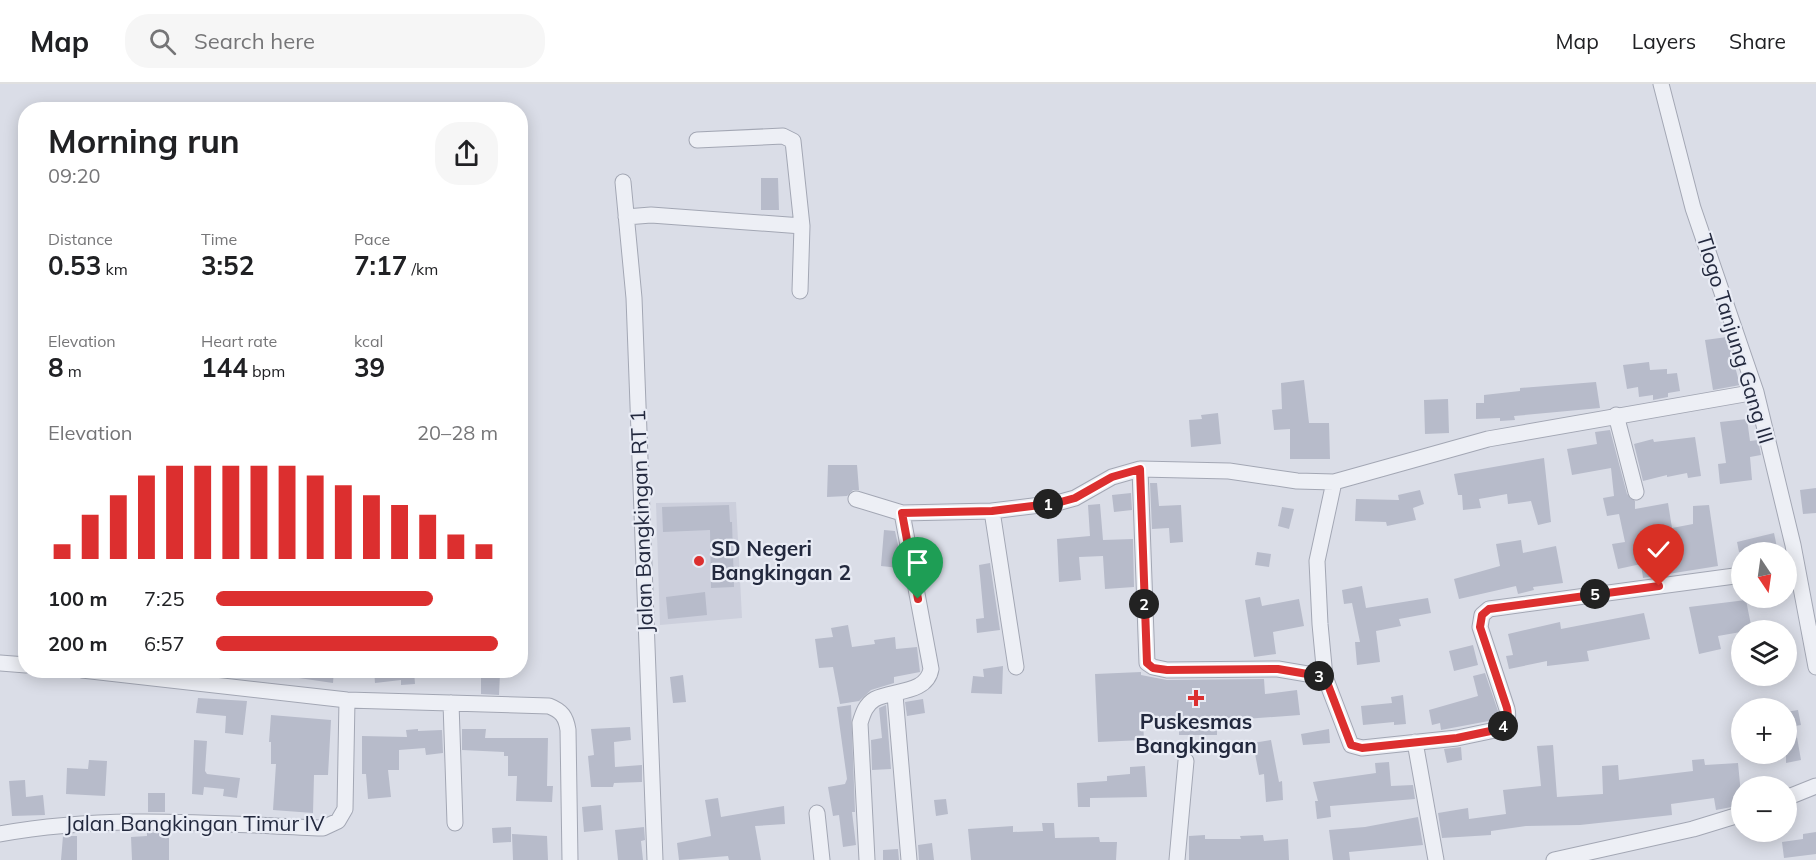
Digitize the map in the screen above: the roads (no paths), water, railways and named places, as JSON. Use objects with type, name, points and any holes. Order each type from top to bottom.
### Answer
[{"type":"street","name":"Tlogo Tanjung Gang III","points":[[1661,84],[1693,208],[1756,392],[1786,542]]},
{"type":"street","points":[[697,140],[783,136],[793,141],[802,226],[800,291]]},
{"type":"street","name":"Jalan Bangkingan RT 1","points":[[623,182],[634,298],[655,860]]},
{"type":"street","points":[[626,217],[651,214],[802,226]]},
{"type":"street","points":[[856,499],[902,513],[992,511],[1057,503],[1075,498],[1112,477],[1140,469],[1229,471],[1297,481],[1334,482],[1488,439],[1756,392]]},
{"type":"street","points":[[1616,416],[1636,492]]},
{"type":"street","points":[[1140,469],[1147,663],[1153,668],[1167,670],[1278,669],[1325,677]]},
{"type":"street","points":[[1334,482],[1317,561],[1325,677],[1351,745],[1362,748],[1500,729],[1507,720],[1507,708],[1480,627],[1482,615],[1489,609],[1731,576]]},
{"type":"street","points":[[992,511],[1016,667]]},
{"type":"street","points":[[867,860],[860,723],[865,708],[874,700],[896,695],[924,683],[930,676],[931,669],[902,513]]},
{"type":"street","name":"Tlogo Tanjung Gang III","points":[[1797,590],[1816,667]]},
{"type":"street","points":[[0,663],[18,664]]},
{"type":"street","points":[[153,678],[347,700],[549,706],[566,718],[570,860]]},
{"type":"street","points":[[896,695],[909,860]]},
{"type":"street","name":"Jalan Bangkingan Timur IV","points":[[0,834],[72,823],[151,821],[323,828],[338,821],[345,808],[347,700]]},
{"type":"street","points":[[451,702],[455,823]]},
{"type":"street","points":[[1414,742],[1436,860]]},
{"type":"street","points":[[1178,860],[1186,760]]},
{"type":"street","points":[[1797,794],[1816,786]]},
{"type":"street","points":[[817,813],[822,860]]},
{"type":"street","points":[[1554,860],[1591,856],[1731,817]]},
{"type":"place","name":"SD Negeri Bangkingan 2","points":[[699,561]]},
{"type":"place","name":"Puskesmas Bangkingan","points":[[1196,698]]}]
